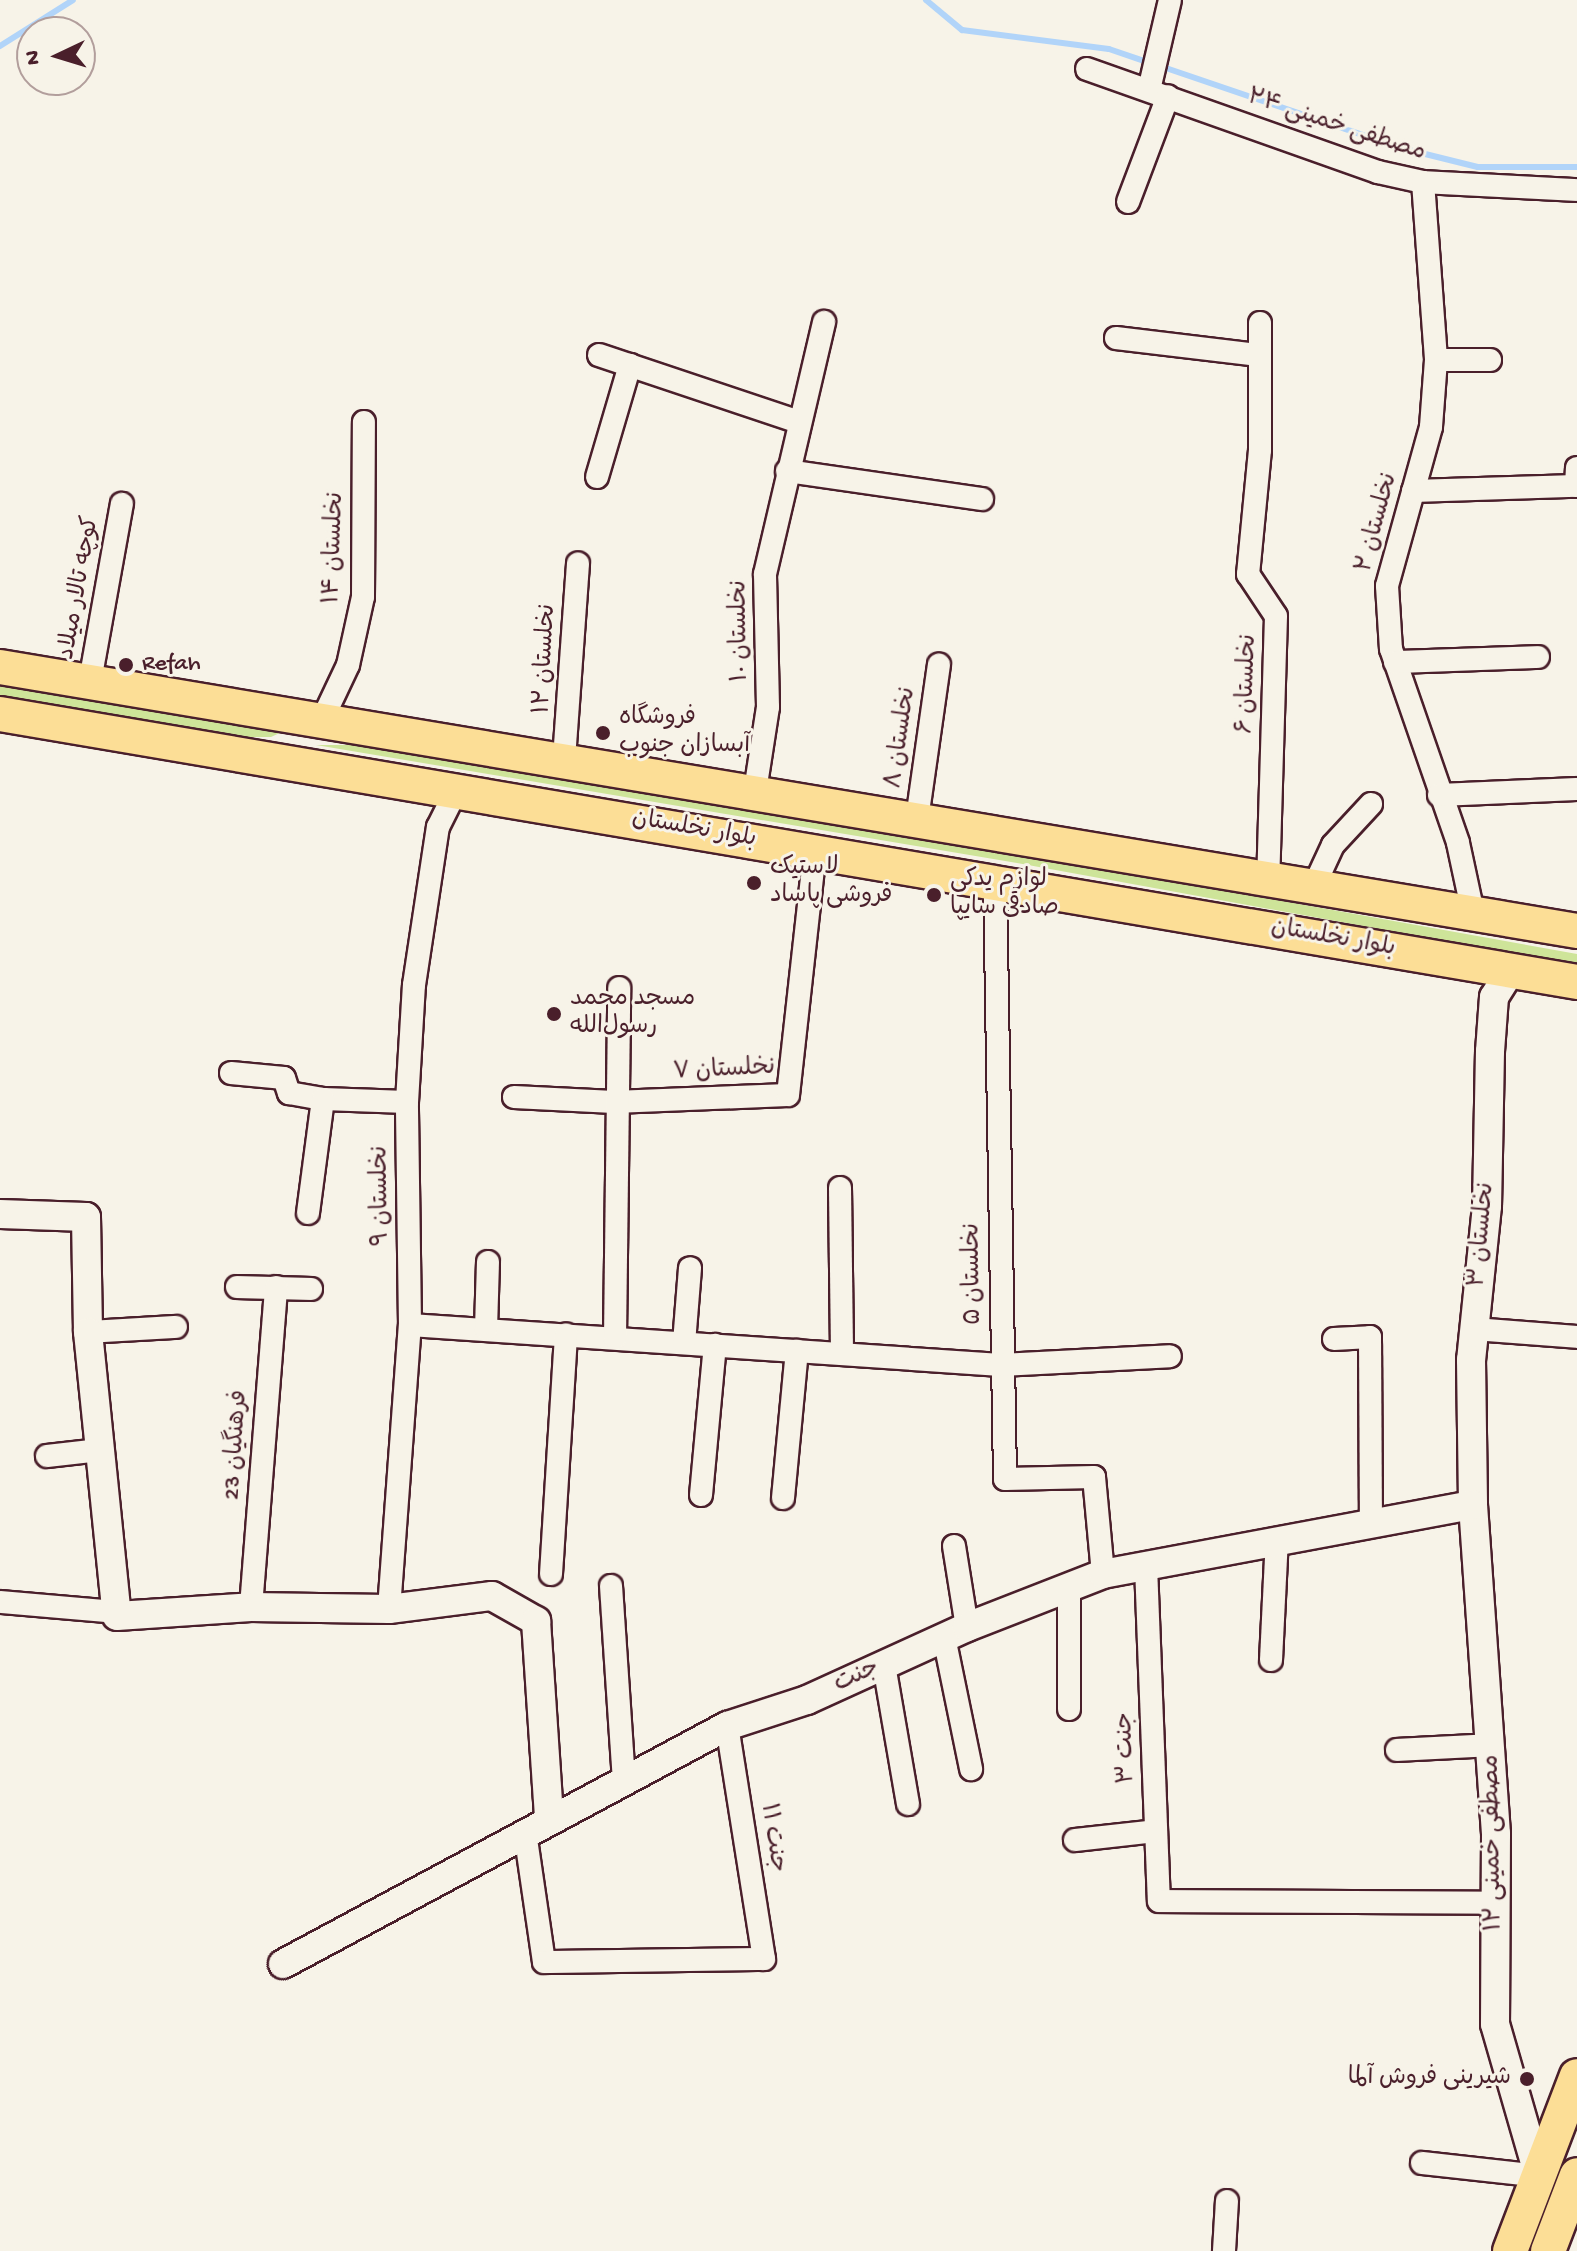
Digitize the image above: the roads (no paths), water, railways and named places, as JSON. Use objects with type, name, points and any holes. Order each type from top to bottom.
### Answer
[{"type":"main road","name":"بلوار نخلستان","points":[[0,667],[313,716],[1577,931]]},
{"type":"main road","name":"بلوار نخلستان","points":[[0,714],[457,789],[1577,982]]},
{"type":"main road","points":[[296,762],[313,716]]},
{"type":"main road","points":[[1510,2251],[1539,2176],[1568,2128],[1577,2076]]},
{"type":"main road","points":[[1548,2251],[1577,2175]]},
{"type":"street","points":[[1128,202],[1158,93],[1170,0]]},
{"type":"street","name":"مصطفی خمینی ۲۴","points":[[1087,69],[1378,172],[1423,182],[1577,190]]},
{"type":"street","name":"نخلستان ۲","points":[[1423,182],[1436,360],[1431,427],[1387,586],[1395,662],[1458,843],[1473,913]]},
{"type":"street","name":"نخلستان ۱۰","points":[[755,791],[768,707],[765,574],[824,322]]},
{"type":"street","name":"نخلستان ۶","points":[[1260,323],[1260,450],[1248,574],[1276,616],[1268,879]]},
{"type":"street","points":[[1116,338],[1259,355]]},
{"type":"street","points":[[599,355],[799,422]]},
{"type":"street","points":[[1436,360],[1490,360]]},
{"type":"street","points":[[597,477],[630,365]]},
{"type":"street","name":"نخلستان ۱۴","points":[[313,716],[348,665],[363,597],[364,422]]},
{"type":"street","points":[[1413,491],[1577,488],[1577,468]]},
{"type":"street","points":[[787,471],[982,499]]},
{"type":"street","name":"کوچه تالار میلاد","points":[[90,681],[122,504]]},
{"type":"street","name":"نخلستان ۱۲","points":[[564,759],[578,563]]},
{"type":"street","points":[[1395,662],[1538,657]]},
{"type":"street","name":"نخلستان ۸","points":[[917,819],[939,665]]},
{"type":"street","name":"نخلستان ۹","points":[[389,1609],[410,1325],[407,1102],[414,985],[438,827],[457,789]]},
{"type":"street","points":[[1439,795],[1577,789]]},
{"type":"street","points":[[1314,886],[1333,845],[1371,804]]},
{"type":"street","name":"نخلستان ۷","points":[[514,1097],[614,1102],[788,1095],[815,850]]},
{"type":"street","name":"نخلستان ۵","points":[[995,881],[1005,1479],[1094,1477],[1103,1574]]},
{"type":"street","name":"نخلستان ۳","points":[[1473,1505],[1474,1329],[1487,1206],[1494,997],[1511,970]]},
{"type":"street","points":[[615,1338],[614,1102],[620,1073],[619,988]]},
{"type":"street","points":[[231,1073],[284,1078],[289,1093],[323,1099],[407,1102]]},
{"type":"street","points":[[308,1213],[323,1099]]},
{"type":"street","points":[[840,1188],[842,1354]]},
{"type":"street","points":[[0,1214],[86,1217],[88,1332],[116,1612]]},
{"type":"street","points":[[486,1329],[488,1262]]},
{"type":"street","points":[[684,1343],[690,1268]]},
{"type":"street","points":[[237,1287],[311,1289]]},
{"type":"street","name":"فرهنگیان 23","points":[[251,1607],[276,1287]]},
{"type":"street","points":[[410,1325],[1001,1365],[1170,1356]]},
{"type":"street","points":[[88,1332],[176,1327]]},
{"type":"street","points":[[1474,1329],[1577,1337]]},
{"type":"street","points":[[551,1574],[566,1334]]},
{"type":"street","points":[[1334,1339],[1370,1337],[1371,1523]]},
{"type":"street","points":[[701,1495],[715,1345]]},
{"type":"street","points":[[783,1498],[797,1351]]},
{"type":"street","points":[[47,1456],[100,1450]]},
{"type":"street","name":"جنت","points":[[283,1964],[537,1825],[727,1726],[807,1700],[955,1632],[1103,1574],[1277,1539],[1473,1505]]},
{"type":"street","name":"مصطفی خمینی ۱۲","points":[[1473,1505],[1492,1745],[1495,2024],[1539,2176]]},
{"type":"street","points":[[1271,1660],[1277,1539]]},
{"type":"street","points":[[954,1546],[955,1632],[971,1769]]},
{"type":"street","name":"جنت ۳","points":[[1146,1566],[1159,1901],[1495,1903]]},
{"type":"street","points":[[611,1586],[624,1780]]},
{"type":"street","points":[[1069,1588],[1069,1709]]},
{"type":"street","points":[[0,1602],[116,1612],[251,1607],[389,1609],[492,1596],[536,1621],[537,1825]]},
{"type":"street","points":[[884,1665],[908,1804]]},
{"type":"street","name":"جنت ۱۱","points":[[537,1825],[544,1962],[764,1959],[727,1726]]},
{"type":"street","points":[[1397,1750],[1492,1745]]},
{"type":"street","points":[[1075,1840],[1156,1831]]},
{"type":"street","points":[[1422,2163],[1539,2176]]},
{"type":"street","points":[[1224,2251],[1227,2201]]},
{"type":"waterway","points":[[0,46],[73,0]]},
{"type":"waterway","points":[[926,0],[962,30],[1109,49],[1150,63]]},
{"type":"waterway","points":[[1160,66],[1401,148],[1478,167],[1577,167]]},
{"type":"place","name":"Refah","points":[[126,665]]},
{"type":"place","name":"فروشگاه آبسازان جنوب","points":[[603,733]]},
{"type":"place","name":"لاستیک فروشی پاساد","points":[[754,883]]},
{"type":"place","name":"لوازم یدکی صادقی سایپا","points":[[934,895]]},
{"type":"place","name":"مسجد محمد رسول‌الله","points":[[554,1014]]},
{"type":"place","name":"شیرینی فروش آلما","points":[[1527,2079]]}]
